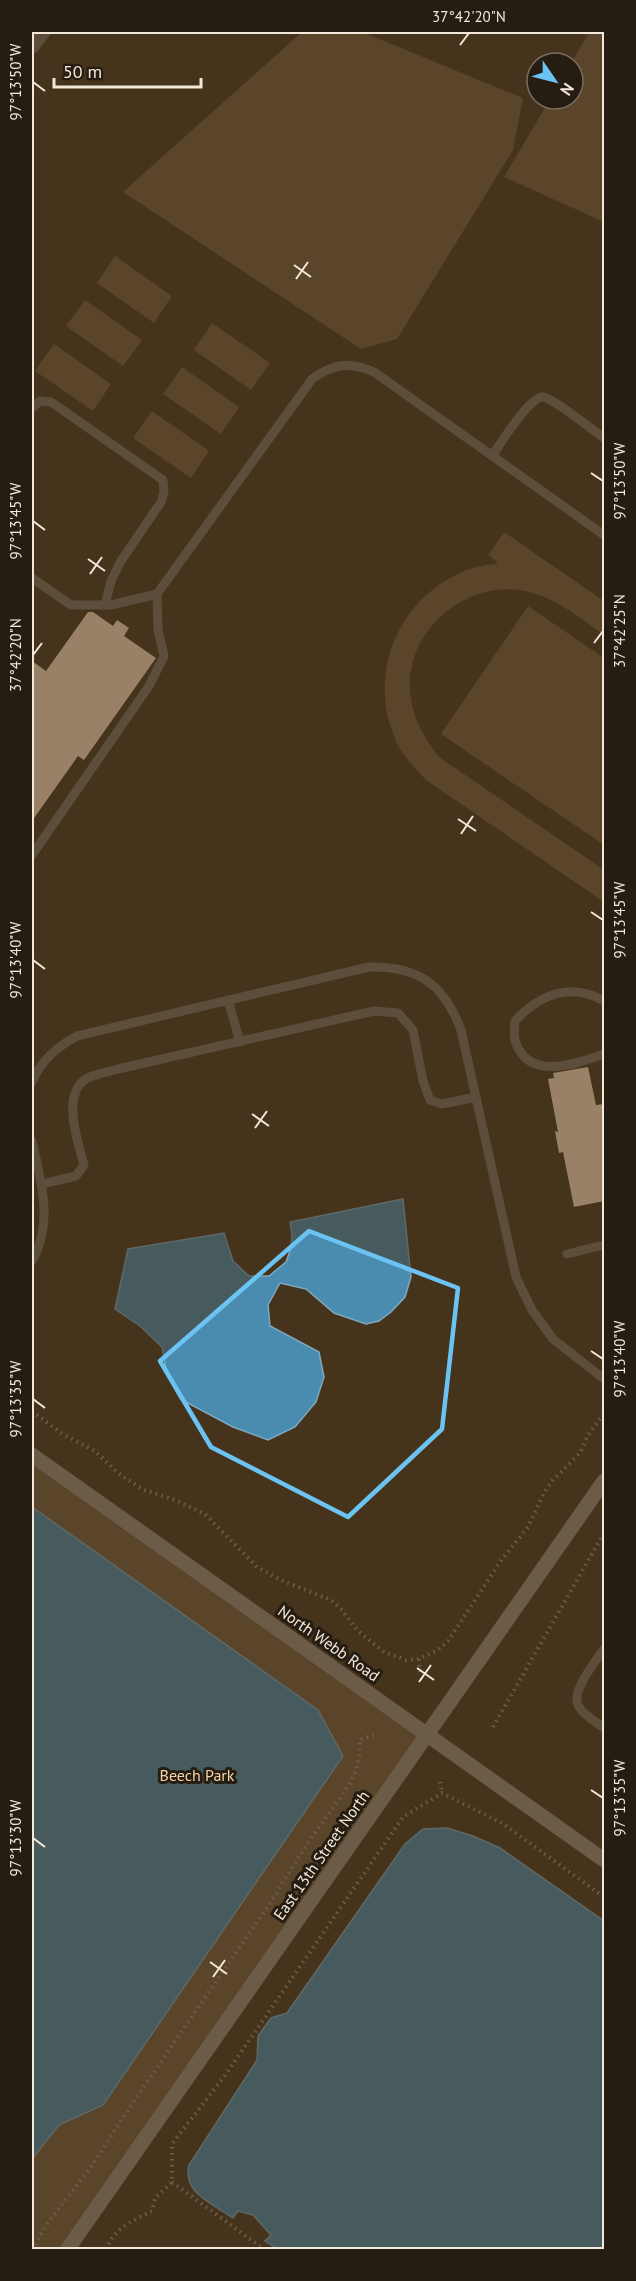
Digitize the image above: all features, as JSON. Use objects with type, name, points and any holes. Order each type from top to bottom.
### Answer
[{"type":"main road","name":"North Webb Road","points":[[32,1455],[604,1860]]},
{"type":"main road","name":"East 13th Street North","points":[[67,2250],[604,1481]]},
{"type":"street","points":[[32,46],[43,32]]},
{"type":"lane","points":[[32,855],[148,686],[164,656],[158,630],[157,594],[312,380],[323,370],[334,366],[359,365],[374,372],[604,535]]},
{"type":"lane","points":[[492,456],[532,401],[543,397],[553,401],[604,438]]},
{"type":"lane","points":[[32,408],[40,401],[51,402],[163,480],[164,492],[161,501],[121,561],[111,581],[105,605]]},
{"type":"lane","points":[[32,578],[71,605],[105,605],[157,594]]},
{"type":"lane","points":[[32,1082],[45,1059],[60,1046],[77,1036],[369,968],[388,967],[420,975],[441,993],[453,1009],[461,1030],[516,1277],[532,1310],[554,1339],[604,1379]]},
{"type":"lane","points":[[604,1001],[594,995],[575,990],[550,996],[528,1007],[515,1021],[514,1039],[526,1058],[552,1068],[579,1063],[604,1054]]},
{"type":"lane","points":[[228,1000],[240,1042]]},
{"type":"lane","points":[[42,1184],[76,1176],[84,1165],[72,1115],[75,1093],[86,1079],[118,1069],[374,1011],[398,1013],[413,1030],[423,1081],[430,1100],[442,1104],[476,1097]]},
{"type":"lane","points":[[32,1141],[42,1184],[45,1220],[37,1252],[32,1261]]},
{"type":"lane","points":[[567,1254],[604,1245]]},
{"type":"lane","points":[[604,1649],[577,1693],[578,1705],[604,1728]]},
{"type":"path","points":[[32,1411],[61,1433],[95,1451],[118,1473],[137,1486],[192,1506],[205,1514],[257,1567],[283,1581],[331,1600],[359,1632],[384,1652],[406,1660],[419,1659],[438,1650],[448,1641],[502,1559],[528,1527],[544,1493],[580,1453],[587,1437],[604,1413]]},
{"type":"path","points":[[494,1727],[604,1533]]},
{"type":"path","points":[[419,1659],[420,1672]]},
{"type":"path","points":[[32,2250],[47,2224],[93,2164],[347,1789],[360,1754],[359,1740],[374,1735]]},
{"type":"path","points":[[440,1782],[442,1793]]},
{"type":"path","points":[[442,1793],[502,1823],[604,1898]]},
{"type":"path","points":[[107,2250],[108,2242],[116,2233],[152,2211],[155,2198],[172,2182],[172,2144],[225,2074],[403,1817],[442,1793]]},
{"type":"path","points":[[172,2182],[265,2250]]},
{"type":"highlighted area","points":[[309,1231],[458,1288],[442,1429],[348,1517],[211,1447],[160,1361]]},
{"type":"green space","points":[[302,32],[362,32],[523,98],[513,150],[397,339],[361,349],[123,192]]},
{"type":"green space","points":[[604,32],[604,222],[504,177],[543,111],[585,111],[585,51],[578,51],[589,33]]},
{"type":"green space","points":[[115,256],[172,296],[154,323],[97,283]]},
{"type":"green space","points":[[85,300],[142,340],[123,366],[66,326]]},
{"type":"green space","points":[[212,323],[270,363],[251,390],[194,350]]},
{"type":"green space","points":[[54,344],[111,384],[93,411],[35,371]]},
{"type":"green space","points":[[182,367],[239,407],[221,434],[163,394]]},
{"type":"green space","points":[[152,411],[209,451],[191,478],[133,438]]},
{"type":"green space","points":[[504,532],[604,601],[604,635],[565,608],[532,593],[520,590],[499,590],[479,594],[460,602],[444,614],[419,646],[412,665],[410,686],[412,706],[423,733],[439,757],[604,870],[604,902],[426,780],[400,748],[387,711],[385,686],[388,661],[396,638],[408,616],[424,597],[444,582],[471,569],[498,563],[488,555]]},
{"type":"green space","points":[[528,606],[604,658],[604,845],[441,734]]},
{"type":"green space","name":"Beech Park","points":[[32,1458],[427,1735],[67,2250],[32,2249]]},
{"type":"water","points":[[403,1199],[411,1277],[405,1297],[379,1321],[366,1324],[334,1313],[306,1289],[280,1283],[268,1305],[270,1326],[319,1352],[324,1377],[316,1402],[295,1427],[268,1440],[233,1427],[180,1399],[167,1374],[162,1347],[140,1326],[115,1309],[128,1249],[224,1233],[233,1261],[249,1276],[269,1276],[286,1262],[291,1248],[290,1222]]},
{"type":"water","name":"Beech Park","points":[[32,1507],[318,1710],[343,1756],[103,2105],[59,2125],[32,2159]]},
{"type":"water","points":[[447,1828],[500,1848],[604,1921],[604,2249],[277,2249],[265,2241],[271,2235],[253,2215],[238,2211],[233,2218],[201,2197],[190,2183],[189,2165],[257,2060],[258,2036],[271,2018],[287,2013],[405,1844],[423,1829]]},
{"type":"building","points":[[88,612],[93,612],[113,626],[117,620],[129,628],[124,636],[156,658],[84,760],[78,756],[32,821],[32,661],[46,671]]},
{"type":"building","points":[[588,1067],[596,1105],[604,1104],[604,1201],[574,1207],[563,1152],[559,1153],[555,1131],[558,1132],[548,1079],[554,1078],[553,1073]]}]
